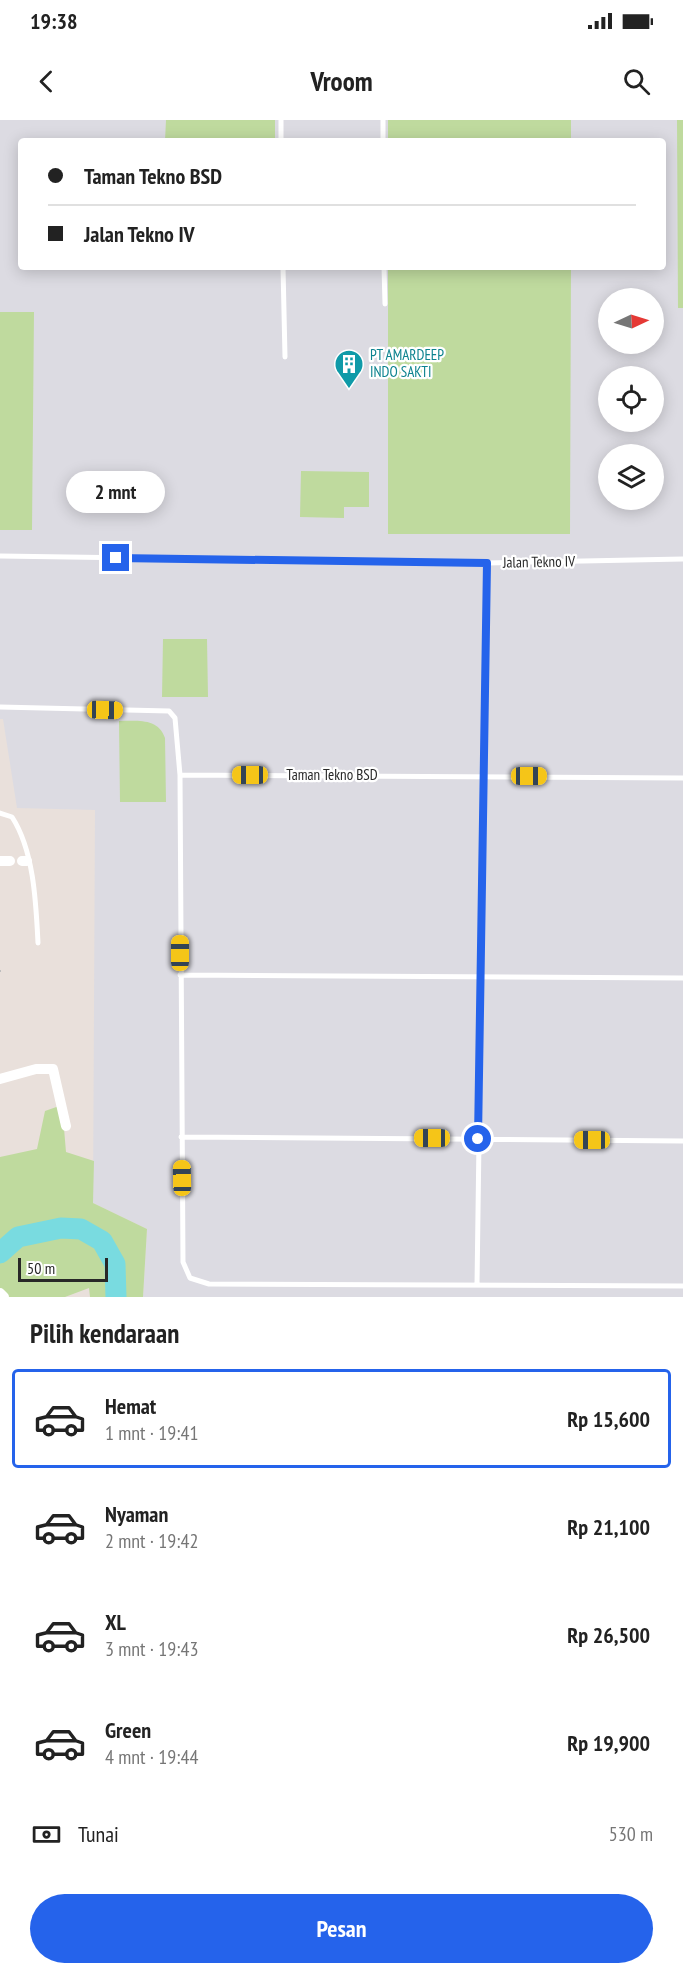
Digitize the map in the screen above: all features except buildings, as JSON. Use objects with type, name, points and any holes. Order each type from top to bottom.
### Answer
[{"type":"street","points":[[0,1079],[36,1069],[53,1069],[66,1126]]},
{"type":"street","points":[[0,1293],[4,1297]]},
{"type":"lane","points":[[281,120],[281,138]]},
{"type":"lane","points":[[383,120],[383,138]]},
{"type":"lane","points":[[283,270],[285,357]]},
{"type":"lane","points":[[384,270],[385,304]]},
{"type":"lane","name":"Jalan Tekno IV","points":[[0,556],[487,563],[683,559]]},
{"type":"lane","points":[[477,1285],[487,563]]},
{"type":"lane","points":[[0,707],[169,711],[175,718],[180,775],[183,1262],[190,1278],[209,1284],[683,1286]]},
{"type":"lane","name":"Taman Tekno BSD","points":[[180,775],[683,778]]},
{"type":"lane","points":[[0,813],[11,816],[16,824],[15,861],[36,896],[38,943]]},
{"type":"lane","points":[[180,975],[683,978]]},
{"type":"lane","points":[[181,1137],[683,1141]]},
{"type":"shaded area","points":[[0,120],[683,120],[683,1297],[143,1297],[147,1229],[93,1203],[95,810],[17,808],[3,719],[0,719]]},
{"type":"green space","points":[[166,120],[275,120],[275,138],[165,138]]},
{"type":"green space","points":[[388,120],[571,120],[571,138],[388,138]]},
{"type":"green space","points":[[677,120],[683,120],[683,308],[678,308]]},
{"type":"green space","points":[[388,270],[571,270],[570,534],[388,534]]},
{"type":"green space","points":[[0,312],[34,312],[32,530],[0,530]]},
{"type":"green space","points":[[301,471],[369,472],[369,507],[344,507],[344,518],[300,517]]},
{"type":"green space","points":[[163,639],[207,639],[208,697],[162,697]]},
{"type":"green space","points":[[119,721],[146,722],[158,727],[162,732],[165,738],[166,802],[120,802]]},
{"type":"green space","points":[[62,1105],[66,1152],[94,1161],[93,1203],[147,1229],[143,1297],[90,1297],[89,1288],[65,1297],[0,1297],[0,1157],[37,1149],[45,1111]]},
{"type":"waterway","points":[[0,1253],[18,1237],[61,1228],[81,1229],[102,1241],[115,1264],[116,1297]]},
{"type":"place","name":"PT AMARDEEP INDO SAKTI","points":[[349,390]]},
{"type":"route","points":[[116,558],[487,563],[478,1139]]}]
